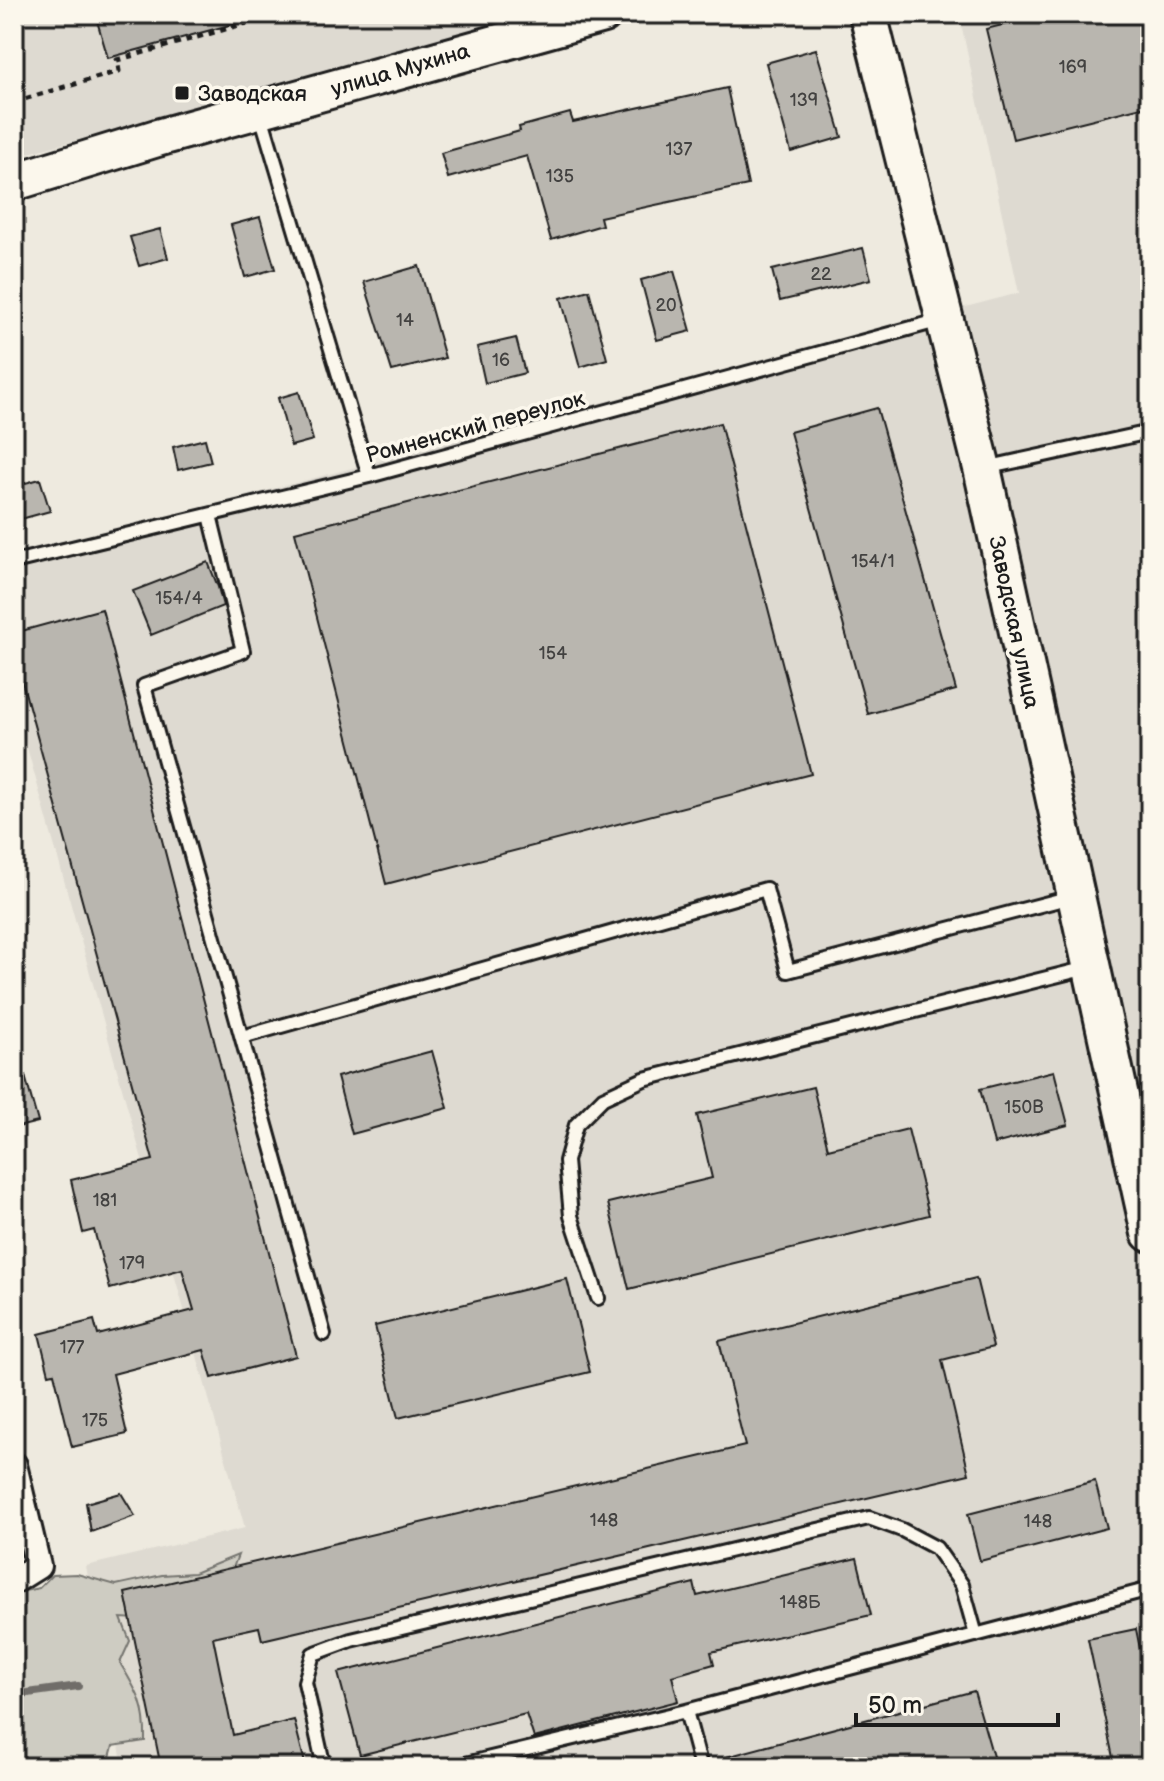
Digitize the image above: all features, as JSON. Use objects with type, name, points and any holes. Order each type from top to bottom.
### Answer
[{"type":"street","name":"улица Мухина","points":[[14,182],[259,109],[603,14]]},
{"type":"street","name":"Заводская улица","points":[[868,14],[982,468],[1150,1233]]},
{"type":"street","points":[[14,1465],[38,1566],[14,1581]]},
{"type":"lane","points":[[259,109],[369,476]]},
{"type":"lane","name":"Ромненский переулок","points":[[14,562],[369,476],[944,319]]},
{"type":"lane","points":[[982,468],[1150,432]]},
{"type":"lane","points":[[210,515],[243,651],[144,686],[324,1334]]},
{"type":"lane","points":[[242,1037],[766,889],[788,971],[1074,896]]},
{"type":"lane","points":[[598,1298],[571,1216],[566,1161],[576,1125],[603,1098],[644,1079],[1090,967]]},
{"type":"lane","points":[[324,1767],[305,1682],[313,1654],[351,1640],[869,1518],[902,1530],[936,1548],[962,1585],[976,1635]]},
{"type":"lane","points":[[453,1767],[686,1711],[1150,1589]]},
{"type":"lane","points":[[686,1711],[701,1767]]},
{"type":"path","points":[[14,102],[119,71],[117,60],[278,14]]},
{"type":"path","points":[[314,14],[328,14]]},
{"type":"shaded area","points":[[14,14],[545,14],[14,157]]},
{"type":"shaded area","points":[[959,14],[1150,14],[1150,1767],[123,1767],[86,1566],[245,1528],[14,701],[14,557],[1019,293]]},
{"type":"shaded area","points":[[238,1555],[221,1599],[156,1620],[121,1618],[130,1641],[120,1663],[140,1700],[145,1741],[113,1746],[109,1761],[114,1767],[14,1767],[14,1593],[39,1588],[52,1575],[77,1574],[116,1585],[162,1575],[194,1573]]},
{"type":"building","points":[[95,14],[243,14],[244,21],[108,58]]},
{"type":"building","points":[[1048,14],[1150,14],[1150,105],[1013,139],[986,29]]},
{"type":"building","points":[[816,49],[842,137],[791,152],[766,63]]},
{"type":"building","points":[[727,88],[748,185],[600,217],[602,225],[551,240],[527,156],[448,178],[441,153],[570,113],[573,122]]},
{"type":"building","points":[[260,217],[275,269],[245,277],[231,225]]},
{"type":"building","points":[[160,229],[168,258],[139,266],[130,237]]},
{"type":"building","points":[[863,248],[871,279],[780,301],[772,270]]},
{"type":"building","points":[[419,266],[445,358],[392,371],[364,282]]},
{"type":"building","points":[[674,271],[691,331],[657,340],[641,280]]},
{"type":"building","points":[[589,290],[607,359],[580,367],[561,298]]},
{"type":"building","points":[[516,338],[525,373],[485,383],[477,347]]},
{"type":"building","points":[[299,392],[313,440],[291,446],[278,398]]},
{"type":"building","points":[[877,408],[956,690],[868,714],[790,432]]},
{"type":"building","points":[[720,423],[811,774],[386,884],[295,532]]},
{"type":"building","points":[[205,439],[211,462],[178,470],[173,447]]},
{"type":"building","points":[[40,479],[50,511],[21,519],[14,486]]},
{"type":"building","points":[[208,562],[223,606],[151,635],[133,591]]},
{"type":"building","points":[[102,609],[296,1356],[212,1378],[204,1350],[113,1374],[127,1434],[72,1447],[54,1373],[49,1374],[39,1334],[94,1320],[98,1335],[194,1310],[182,1269],[110,1289],[94,1230],[83,1233],[71,1180],[153,1160],[14,652],[14,633]]},
{"type":"building","points":[[432,1051],[448,1108],[352,1134],[337,1077]]},
{"type":"building","points":[[20,1058],[38,1122],[14,1128],[14,1059]]},
{"type":"building","points":[[1054,1071],[1068,1125],[994,1144],[980,1089]]},
{"type":"building","points":[[813,1087],[828,1149],[908,1129],[929,1215],[629,1289],[608,1203],[712,1178],[697,1115]]},
{"type":"building","points":[[976,1278],[993,1347],[942,1360],[969,1474],[262,1640],[259,1627],[213,1637],[233,1735],[294,1720],[306,1767],[161,1767],[125,1593],[745,1446],[719,1341]]},
{"type":"building","points":[[567,1279],[590,1372],[398,1418],[375,1326]]},
{"type":"building","points":[[1095,1481],[1107,1528],[980,1561],[968,1514]]},
{"type":"building","points":[[121,1493],[135,1516],[91,1532],[86,1503]]},
{"type":"building","points":[[857,1558],[871,1615],[711,1652],[714,1664],[672,1676],[678,1701],[534,1738],[526,1714],[360,1755],[338,1673],[694,1583],[697,1596]]},
{"type":"building","points":[[1136,1629],[1150,1697],[1150,1767],[1115,1767],[1088,1639]]},
{"type":"building","points":[[974,1691],[996,1767],[716,1767],[715,1760]]},
{"type":"waterway","points":[[14,1698],[78,1686]]},
{"type":"place","name":"Заводская","points":[[182,93]]}]
